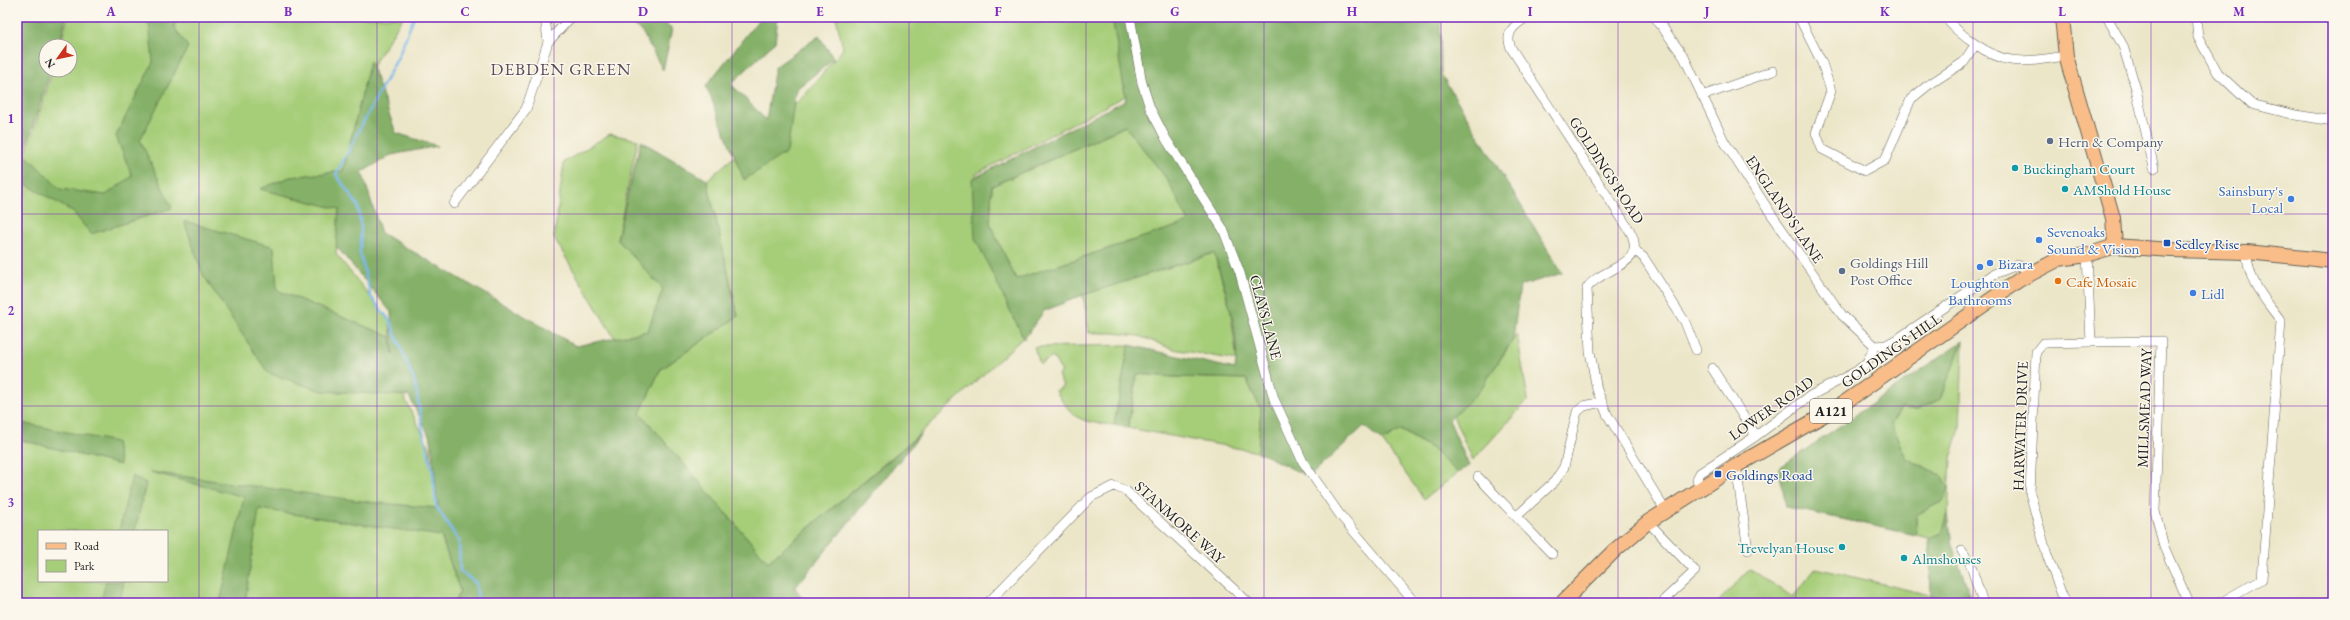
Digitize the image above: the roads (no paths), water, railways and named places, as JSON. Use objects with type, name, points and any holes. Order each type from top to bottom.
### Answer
[{"type":"main road","points":[[2062,17],[2066,56],[2113,218],[2115,246]]},
{"type":"main road","name":"A121","points":[[2115,246],[2171,250],[2247,252],[2333,261]]},
{"type":"main road","name":"GOLDING'S HILL","points":[[1562,603],[1615,550],[1648,522],[1736,466],[1840,405],[2029,274],[2059,259],[2087,255],[2115,246]]},
{"type":"street","points":[[454,204],[526,109],[548,42],[545,17]]},
{"type":"street","points":[[548,42],[572,17]]},
{"type":"street","name":"CLAYS LANE","points":[[1130,17],[1142,83],[1150,108],[1166,139],[1223,229],[1240,273],[1274,400],[1303,462],[1340,515],[1415,603]]},
{"type":"street","name":"GOLDINGS ROAD","points":[[1527,17],[1509,32],[1508,37],[1511,48],[1630,230],[1636,245],[1635,250]]},
{"type":"street","name":"ENGLAND'S LANE","points":[[1655,17],[1684,57],[1732,155],[1816,280],[1842,315],[1875,346]]},
{"type":"street","points":[[1799,17],[1822,63],[1831,91],[1816,133],[1822,149],[1865,171],[1885,160],[1911,100],[1927,86],[1964,62],[1975,45]]},
{"type":"street","points":[[1945,17],[1955,29],[1975,45],[2010,60],[2066,56]]},
{"type":"street","points":[[2107,17],[2123,46],[2134,82],[2154,168]]},
{"type":"street","points":[[2196,17],[2198,37],[2218,74],[2251,104],[2296,115],[2333,120]]},
{"type":"street","points":[[1702,96],[1773,71]]},
{"type":"street","points":[[1666,510],[1602,402],[1590,352],[1587,288],[1596,280],[1627,260],[1635,250],[1644,258],[1685,322],[1696,350]]},
{"type":"street","points":[[2220,603],[2262,579],[2282,321],[2255,287],[2249,271],[2247,252]]},
{"type":"street","points":[[2087,255],[2092,342]]},
{"type":"street","points":[[1875,346],[1886,345],[1899,338],[1994,274],[2017,265],[2026,268],[2029,274]]},
{"type":"street","name":"MILLSMEAD WAY","points":[[2092,342],[2161,340],[2154,511],[2164,547],[2189,603]]},
{"type":"street","name":"HARWATER DRIVE","points":[[2065,603],[2047,555],[2030,493],[2036,352],[2043,343],[2092,342]]},
{"type":"street","name":"LOWER ROAD","points":[[1699,489],[1697,479],[1700,473],[1756,436],[1810,396],[1857,371],[1867,362],[1875,346]]},
{"type":"street","points":[[1712,368],[1756,436]]},
{"type":"street","points":[[1517,516],[1555,481],[1564,467],[1577,412],[1584,406],[1602,402]]},
{"type":"street","points":[[1736,466],[1748,550]]},
{"type":"street","points":[[1478,477],[1552,554]]},
{"type":"street","name":"STANMORE WAY","points":[[988,603],[1091,497],[1114,486],[1126,491],[1249,603]]},
{"type":"street","points":[[1648,522],[1695,571],[1664,599]]},
{"type":"street","points":[[1962,552],[1970,563],[1983,603]]},
{"type":"waterway","points":[[414,17],[398,57],[336,174],[358,206],[361,229],[360,253],[371,297],[390,321],[415,383],[423,432],[433,473],[436,506],[459,541],[460,571],[476,583],[478,603]]},
{"type":"place","name":"Hern & Company","points":[[2050,141]]},
{"type":"place","name":"Buckingham Court","points":[[2015,168]]},
{"type":"place","name":"AMShold House","points":[[2065,189]]},
{"type":"place","name":"Sainsbury's Local","points":[[2291,199]]},
{"type":"place","name":"Sevenoaks Sound & Vision","points":[[2039,240]]},
{"type":"place","name":"Sedley Rise","points":[[2167,243]]},
{"type":"place","name":"Bizara","points":[[1990,263]]},
{"type":"place","name":"Loughton Bathrooms","points":[[1980,267]]},
{"type":"place","name":"Goldings Hill Post Office","points":[[1842,271]]},
{"type":"place","name":"Cafe Mosaic","points":[[2058,281]]},
{"type":"place","name":"Lidl","points":[[2193,293]]},
{"type":"place","name":"Goldings Road","points":[[1718,474]]},
{"type":"place","name":"Trevelyan House","points":[[1842,547]]},
{"type":"place","name":"Almshouses","points":[[1904,558]]},
{"type":"district","name":"DEBDEN GREEN","points":[[561,69]]}]
